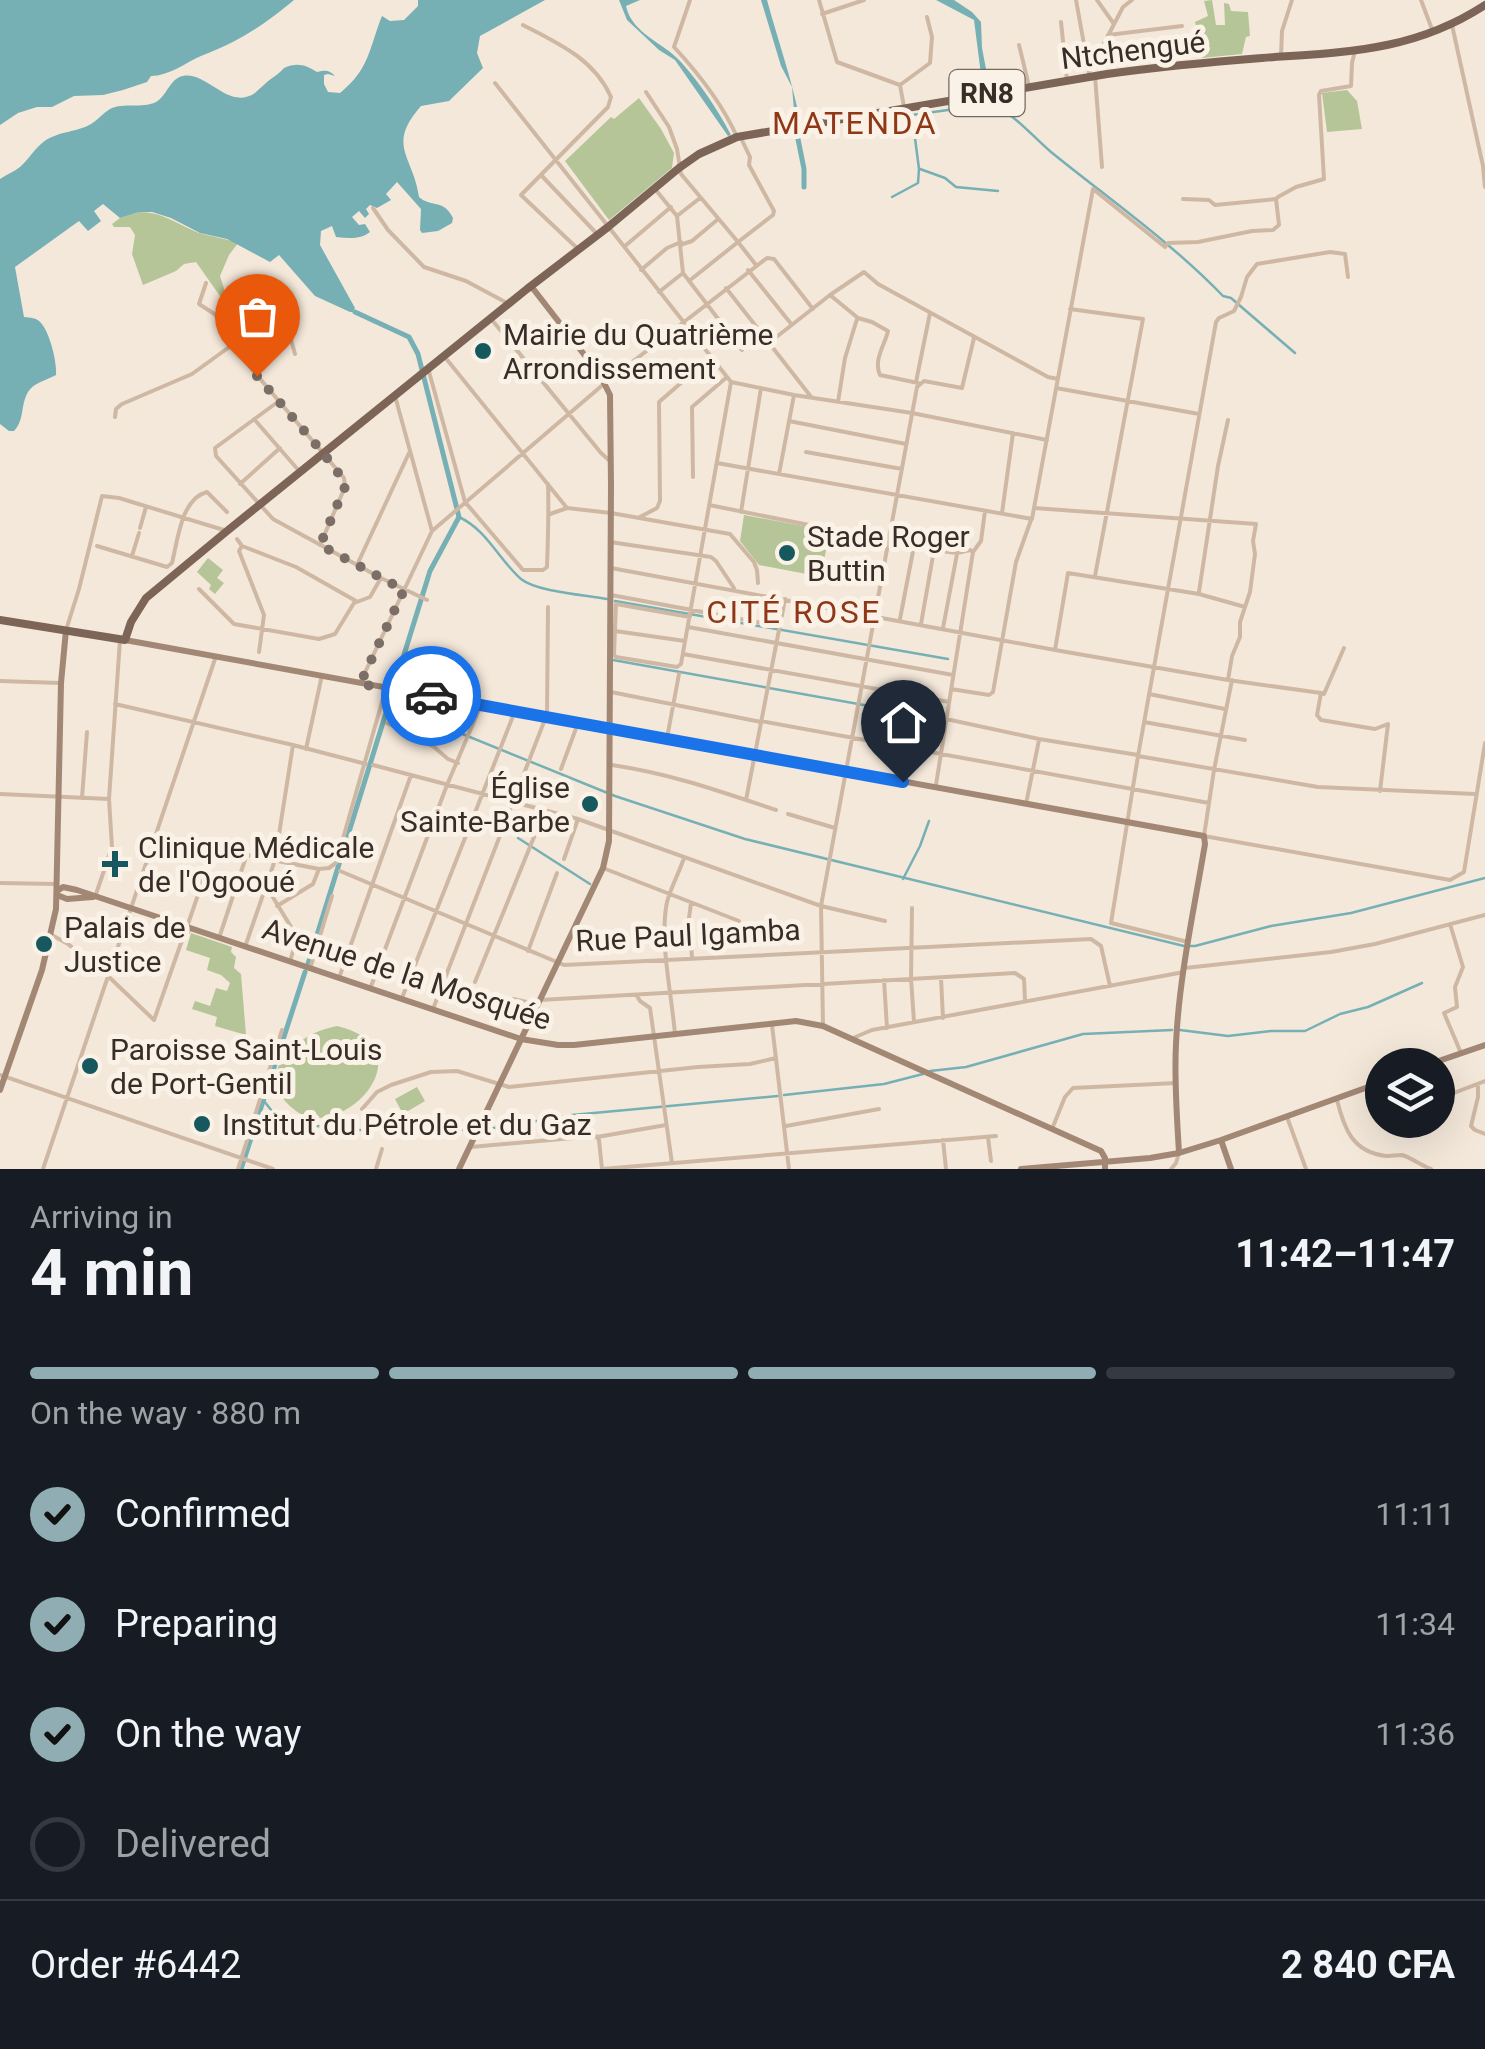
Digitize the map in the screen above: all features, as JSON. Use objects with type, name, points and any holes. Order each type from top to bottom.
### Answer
[{"type":"main road","name":"Ntchengué","points":[[119,639],[154,592],[226,531],[699,154],[739,136],[1092,75],[1391,46],[1434,32],[1485,5]]},
{"type":"main road","points":[[0,620],[119,639]]},
{"type":"street","points":[[688,281],[774,213],[739,136],[706,85],[674,47],[690,0]]},
{"type":"street","points":[[819,0],[837,62],[900,85]]},
{"type":"street","points":[[822,14],[864,0]]},
{"type":"street","points":[[1076,0],[1092,75],[1102,167]]},
{"type":"street","points":[[1097,0],[1114,24]]},
{"type":"street","points":[[1092,75],[1108,35],[1124,5],[1132,0]]},
{"type":"street","points":[[1281,56],[1282,30],[1292,0]]},
{"type":"street","points":[[1421,0],[1434,32]]},
{"type":"street","points":[[900,85],[930,64],[927,17]]},
{"type":"street","points":[[1062,22],[1067,80]]},
{"type":"street","points":[[1452,24],[1484,165],[1485,187]]},
{"type":"street","points":[[524,25],[582,58],[611,96],[608,107],[521,195],[579,250]]},
{"type":"street","points":[[1108,35],[1182,26]]},
{"type":"street","points":[[1019,45],[1029,86]]},
{"type":"street","points":[[1182,199],[1209,200],[1215,204],[1276,199],[1324,179],[1319,94],[1351,86],[1355,50]]},
{"type":"street","points":[[495,83],[732,382],[1047,440]]},
{"type":"street","points":[[900,85],[904,107]]},
{"type":"street","points":[[646,92],[669,127],[679,168],[756,265]]},
{"type":"street","points":[[541,175],[598,235]]},
{"type":"street","points":[[655,189],[677,216],[683,273],[742,350]]},
{"type":"street","points":[[951,689],[991,694],[1016,562],[1032,520],[1092,190],[1166,245],[1273,230],[1279,225],[1276,199]]},
{"type":"street","points":[[677,216],[700,198]]},
{"type":"street","points":[[374,208],[388,230],[424,267],[466,281],[509,304]]},
{"type":"street","points":[[623,247],[671,208]]},
{"type":"street","points":[[641,270],[666,248],[692,241],[718,219]]},
{"type":"street","points":[[1188,945],[1111,924],[1216,322],[1232,314],[1247,277],[1257,264],[1330,252],[1344,254],[1348,277]]},
{"type":"street","points":[[360,684],[432,531],[606,383],[766,258],[774,259],[813,308]]},
{"type":"street","points":[[748,270],[792,325]]},
{"type":"street","points":[[770,342],[866,272],[878,284],[974,338],[1058,380]]},
{"type":"street","points":[[659,292],[683,273]]},
{"type":"street","points":[[206,283],[200,304],[216,314],[221,331],[344,478],[346,484],[320,545]]},
{"type":"street","points":[[531,286],[606,383],[610,395],[610,568],[616,658],[680,666],[732,382]]},
{"type":"street","points":[[726,288],[812,398]]},
{"type":"street","points":[[830,295],[858,318],[888,331],[877,368],[880,375],[962,388],[974,338]]},
{"type":"street","points":[[240,303],[255,323]]},
{"type":"street","points":[[1070,309],[1142,319],[1095,576]]},
{"type":"street","points":[[823,1026],[821,906],[930,313]]},
{"type":"street","points":[[115,417],[122,404],[192,374],[255,323],[275,314],[285,318],[295,354]]},
{"type":"street","points":[[838,402],[845,358],[858,318]]},
{"type":"street","points":[[491,319],[611,462]]},
{"type":"street","points":[[444,356],[567,508]]},
{"type":"street","points":[[639,518],[657,508],[660,501],[659,402],[711,357]]},
{"type":"street","points":[[425,371],[463,504],[525,570],[547,567],[548,484]]},
{"type":"street","points":[[693,477],[692,405],[727,376]]},
{"type":"street","points":[[741,512],[761,388]]},
{"type":"street","points":[[1056,388],[1200,414]]},
{"type":"street","points":[[779,474],[794,395]]},
{"type":"street","points":[[395,396],[432,531]]},
{"type":"street","points":[[279,401],[215,448],[216,456],[259,505],[282,524],[426,600]]},
{"type":"street","points":[[254,419],[300,472]]},
{"type":"street","points":[[1199,594],[1228,420]]},
{"type":"street","points":[[789,421],[906,444]]},
{"type":"street","points":[[1001,514],[1013,433]]},
{"type":"street","points":[[240,484],[280,448]]},
{"type":"street","points":[[806,452],[902,469]]},
{"type":"street","points":[[357,565],[409,453]]},
{"type":"street","points":[[716,463],[1032,520]]},
{"type":"street","points":[[97,546],[167,567],[191,502],[205,491],[227,512]]},
{"type":"street","points":[[0,1090],[42,970],[56,910],[61,683],[66,630],[102,496],[226,531]]},
{"type":"street","points":[[709,506],[934,550],[974,552]]},
{"type":"street","points":[[132,556],[146,507]]},
{"type":"street","points":[[550,514],[567,508],[730,534],[756,566],[758,584]]},
{"type":"street","points":[[1034,508],[1256,524],[1250,592],[1232,656],[1188,945],[1176,1045],[1179,1153],[1172,1169]]},
{"type":"street","points":[[935,788],[974,552],[981,542],[986,512]]},
{"type":"street","points":[[237,539],[242,546],[296,567],[356,602]]},
{"type":"street","points":[[610,542],[714,560],[736,590]]},
{"type":"street","points":[[242,546],[239,551],[264,615],[259,652]]},
{"type":"street","points":[[900,620],[914,546]]},
{"type":"street","points":[[922,624],[934,550]]},
{"type":"street","points":[[943,628],[957,553]]},
{"type":"street","points":[[610,568],[1055,650],[1324,694],[1344,648]]},
{"type":"street","points":[[1055,650],[1068,573],[1199,594],[1245,607]]},
{"type":"street","points":[[199,589],[230,622],[319,639],[334,634],[356,602],[370,597],[382,578]]},
{"type":"street","points":[[611,597],[690,613]]},
{"type":"street","points":[[746,800],[785,600]]},
{"type":"street","points":[[460,1169],[608,852],[615,606],[618,603],[779,628]]},
{"type":"street","points":[[433,1010],[546,717],[548,607]]},
{"type":"street","points":[[688,627],[954,675]]},
{"type":"street","points":[[613,630],[685,641]]},
{"type":"street","points":[[56,910],[67,899],[95,897],[112,847],[110,799],[119,639],[1450,880],[1464,872],[1485,743]]},
{"type":"street","points":[[683,654],[949,702]]},
{"type":"street","points":[[42,1169],[216,656]]},
{"type":"street","points":[[667,738],[678,674]]},
{"type":"street","points":[[306,748],[322,675]]},
{"type":"street","points":[[0,681],[61,683]]},
{"type":"street","points":[[154,842],[329,868],[336,863],[391,689]]},
{"type":"street","points":[[611,692],[1209,803]]},
{"type":"street","points":[[1320,693],[1316,712],[1321,720],[1375,729],[1388,724],[1380,791]]},
{"type":"street","points":[[1149,694],[1226,709]]},
{"type":"street","points":[[115,704],[366,764]]},
{"type":"street","points":[[370,989],[481,705]]},
{"type":"street","points":[[402,998],[515,711]]},
{"type":"street","points":[[946,718],[1318,787],[1476,794]]},
{"type":"street","points":[[561,769],[578,722]]},
{"type":"street","points":[[1144,722],[1246,740]]},
{"type":"street","points":[[387,723],[434,746],[458,763]]},
{"type":"street","points":[[82,798],[86,732]]},
{"type":"street","points":[[1026,804],[1039,738]]},
{"type":"street","points":[[245,947],[274,860],[293,744]]},
{"type":"street","points":[[373,765],[578,819],[821,906],[885,921]]},
{"type":"street","points":[[609,765],[689,780],[776,810]]},
{"type":"street","points":[[835,769],[844,780]]},
{"type":"street","points":[[339,978],[411,776]]},
{"type":"street","points":[[0,794],[110,799]]},
{"type":"street","points":[[475,982],[546,810]]},
{"type":"street","points":[[788,814],[836,828]]},
{"type":"street","points":[[564,859],[578,819]]},
{"type":"street","points":[[50,934],[109,977],[155,1020],[213,851]]},
{"type":"street","points":[[219,938],[246,856]]},
{"type":"street","points":[[676,1034],[665,917],[685,856]]},
{"type":"street","points":[[603,868],[739,922]]},
{"type":"street","points":[[277,906],[313,884],[319,869]]},
{"type":"street","points":[[340,871],[556,964]]},
{"type":"street","points":[[528,950],[556,873]]},
{"type":"street","points":[[0,883],[56,888],[67,899]]},
{"type":"street","points":[[265,885],[296,935],[290,962]]},
{"type":"street","name":"Avenue de la Mosquée","points":[[56,888],[130,908],[521,1040],[558,1046],[796,1021],[823,1026],[1122,1161]]},
{"type":"street","points":[[308,968],[332,896]]},
{"type":"street","points":[[691,902],[688,918],[692,958]]},
{"type":"street","points":[[912,908],[914,1022]]},
{"type":"street","points":[[853,1038],[862,1032],[1185,970],[1375,944],[1485,914]]},
{"type":"street","points":[[1450,924],[1463,967],[1455,987],[1458,1007],[1444,1013],[1461,1054]]},
{"type":"street","name":"Rue Paul Igamba","points":[[556,964],[1091,938],[1101,946],[1110,986]]},
{"type":"street","points":[[492,1002],[1019,974],[1024,978],[1025,1001]]},
{"type":"street","points":[[941,977],[943,1018]]},
{"type":"street","points":[[884,980],[887,1028]]},
{"type":"street","points":[[636,994],[650,1008],[672,1163]]},
{"type":"street","points":[[772,1023],[789,1169]]},
{"type":"street","points":[[238,1169],[282,1030]]},
{"type":"street","points":[[1455,1056],[1485,1045]]},
{"type":"street","points":[[362,1110],[377,1092],[431,1072],[457,1072],[509,1087],[750,1064],[776,1058]]},
{"type":"street","points":[[2,1076],[273,1169]]},
{"type":"street","points":[[1455,1093],[1485,1082]]},
{"type":"street","points":[[1052,1128],[1072,1088],[1176,1083]]},
{"type":"street","points":[[1478,1084],[1471,1126],[1485,1134]]},
{"type":"street","points":[[1021,1169],[1098,1166],[1179,1153],[1365,1088]]},
{"type":"street","points":[[1337,1098],[1344,1126],[1354,1142],[1432,1169]]},
{"type":"street","points":[[784,1126],[879,1109]]},
{"type":"street","points":[[1286,1117],[1306,1169]]},
{"type":"street","points":[[470,1147],[666,1126]]},
{"type":"street","points":[[598,1136],[602,1169],[649,1168],[672,1163],[699,1166],[996,1136]]},
{"type":"street","points":[[988,1137],[990,1161]]},
{"type":"street","points":[[943,1140],[946,1169]]},
{"type":"street","points":[[1221,1140],[1231,1169]]},
{"type":"street","points":[[1089,1146],[1098,1166]]},
{"type":"street","points":[[1089,1146],[1097,1155],[1098,1166]]},
{"type":"street","points":[[376,1169],[382,1148]]},
{"type":"street","points":[[1098,1166],[1101,1151]]},
{"type":"green space","points":[[1212,0],[1216,25],[1225,25],[1224,3],[1229,4],[1231,11],[1248,12],[1250,36],[1246,37],[1242,54],[1202,58],[1195,22],[1208,16],[1204,1]]},
{"type":"green space","points":[[1347,90],[1357,101],[1362,129],[1327,132],[1322,93]]},
{"type":"green space","points":[[639,98],[674,153],[672,168],[609,220],[565,161],[611,117],[614,119]]},
{"type":"green space","points":[[139,212],[163,216],[199,233],[238,243],[220,276],[228,301],[245,321],[228,343],[218,326],[232,313],[196,262],[143,285],[132,254],[135,235],[130,227],[112,224]]},
{"type":"green space","name":"Stade Roger Buttin","points":[[744,515],[830,531],[822,570],[817,576],[759,565],[740,541]]},
{"type":"green space","points":[[208,558],[223,570],[217,578],[224,583],[215,594],[197,572]]},
{"type":"green space","points":[[191,933],[232,947],[236,957],[234,968],[241,974],[246,1035],[215,1026],[217,1017],[192,1009],[195,1001],[210,1006],[216,988],[227,991],[230,983],[207,970],[210,958],[186,950]]},
{"type":"green space","points":[[337,1026],[364,1038],[377,1054],[377,1072],[369,1090],[354,1105],[335,1115],[315,1118],[296,1111],[282,1098],[276,1084],[277,1071],[293,1047],[321,1030]]},
{"type":"green space","points":[[417,1087],[425,1101],[403,1114],[395,1099]]},
{"type":"water","points":[[0,0],[294,0],[239,39],[171,72],[151,76],[147,82],[123,90],[74,96],[52,107],[37,107],[0,125]]},
{"type":"water","points":[[418,0],[545,0],[480,36],[477,53],[483,68],[449,101],[421,106],[405,131],[405,151],[419,197],[445,208],[453,218],[452,223],[438,231],[422,233],[421,209],[397,182],[386,194],[391,200],[377,208],[370,205],[365,218],[359,211],[352,217],[359,225],[365,224],[370,232],[366,235],[336,237],[332,226],[321,231],[320,245],[355,308],[350,312],[315,296],[279,255],[270,262],[227,239],[200,233],[171,218],[139,212],[120,218],[103,204],[94,211],[101,221],[88,231],[79,221],[15,267],[24,317],[37,320],[44,328],[56,375],[30,389],[14,431],[0,424],[0,179],[20,167],[47,140],[85,127],[115,107],[156,102],[183,76],[245,97],[284,68],[301,65],[331,73],[335,76],[324,75],[324,84],[328,92],[340,93],[363,67],[382,16],[390,21],[404,20],[418,6]]},
{"type":"water","points":[[619,0],[640,0],[626,6],[629,16],[688,70],[731,135],[728,136],[675,60],[627,20]]},
{"type":"water","points":[[761,0],[767,0],[789,75],[797,105],[800,121],[795,122],[792,87],[781,66]]},
{"type":"water","points":[[936,0],[954,0],[981,22],[990,90],[983,90],[974,20]]},
{"type":"waterway","points":[[892,197],[918,183],[912,115],[991,104],[990,98]]},
{"type":"waterway","points":[[991,104],[1016,120],[1295,353]]},
{"type":"waterway","points":[[796,129],[804,187]]},
{"type":"waterway","points":[[920,169],[945,178],[956,187],[998,191]]},
{"type":"waterway","points":[[308,964],[430,571],[459,517],[418,354],[409,337],[355,312]]},
{"type":"waterway","points":[[459,517],[485,537],[528,583],[607,599]]},
{"type":"waterway","points":[[615,601],[948,659]]},
{"type":"waterway","points":[[613,660],[942,719]]},
{"type":"waterway","points":[[390,697],[399,699],[423,718],[615,796],[745,839],[1184,946],[1351,913],[1485,878]]},
{"type":"waterway","points":[[903,879],[929,821]]},
{"type":"waterway","points":[[518,838],[590,884]]},
{"type":"waterway","points":[[241,1169],[305,972]]},
{"type":"waterway","points":[[1180,1030],[1228,1036],[1305,1031],[1422,983]]},
{"type":"waterway","points":[[930,1071],[966,1067],[1083,1034],[1172,1030]]},
{"type":"waterway","points":[[784,1095],[884,1084],[923,1074]]},
{"type":"waterway","points":[[482,1130],[572,1115],[778,1096]]},
{"type":"waterway","points":[[264,1101],[279,1120],[290,1123],[353,1130],[474,1130]]},
{"type":"way so far","points":[[257,376],[344,478],[345,487],[320,545],[404,590],[360,684],[431,696]]},
{"type":"place","name":"Mairie du Quatrième Arrondissement","points":[[483,351]]},
{"type":"place","name":"Stade Roger Buttin","points":[[787,553]]},
{"type":"place","name":"Église Sainte-Barbe","points":[[590,804]]},
{"type":"place","name":"Clinique Médicale de l'Ogooué","points":[[115,864]]},
{"type":"place","name":"Palais de Justice","points":[[44,944]]},
{"type":"place","name":"Paroisse Saint-Louis de Port-Gentil","points":[[90,1066]]},
{"type":"place","name":"Institut du Pétrole et du Gaz","points":[[202,1124]]},
{"type":"district","name":"MATENDA","points":[[855,123]]},
{"type":"district","name":"CITÉ ROSE","points":[[794,612]]},
{"type":"route","points":[[431,696],[903,782]]}]
